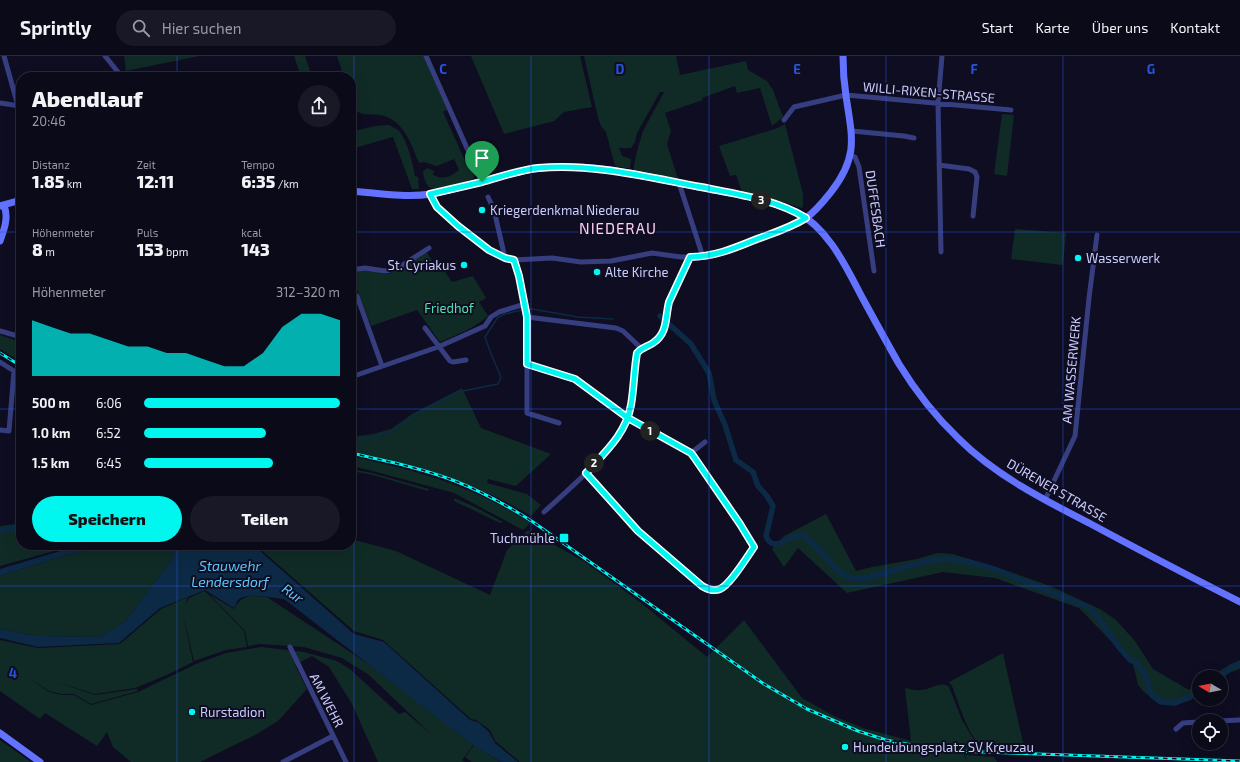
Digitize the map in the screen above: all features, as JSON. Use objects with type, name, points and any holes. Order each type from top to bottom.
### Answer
[{"type":"main road","points":[[806,218],[815,211],[838,182],[846,168],[850,155],[852,131],[846,95],[843,56]]},
{"type":"main road","name":"DÜRENER STRASSE","points":[[356,191],[403,195],[430,194],[538,168],[595,168],[679,183],[765,201],[798,213],[819,229],[834,249],[900,365],[932,410],[970,449],[1012,480],[1045,500],[1240,602]]},
{"type":"main road","points":[[2,206],[16,202]]},
{"type":"main road","points":[[0,213],[2,206]]},
{"type":"main road","points":[[0,241],[7,217],[6,210],[2,206]]},
{"type":"main road","points":[[0,733],[40,762]]},
{"type":"street","points":[[4,56],[16,96]]},
{"type":"street","points":[[105,56],[118,72]]},
{"type":"street","points":[[426,56],[482,182]]},
{"type":"street","points":[[941,252],[938,103],[942,56]]},
{"type":"street","name":"WILLI-RIXEN-STRASSE","points":[[784,120],[794,107],[846,95],[1010,110]]},
{"type":"street","points":[[0,103],[16,106]]},
{"type":"street","points":[[852,131],[914,138]]},
{"type":"street","name":"DUFFESBACH","points":[[850,155],[855,157],[859,167],[874,271]]},
{"type":"street","points":[[939,165],[969,169],[975,172],[977,177],[973,216]]},
{"type":"street","points":[[679,183],[703,257]]},
{"type":"street","points":[[430,194],[437,207],[458,226],[489,250],[505,258],[514,260],[552,258],[581,262],[611,261],[652,253],[703,257],[734,249],[792,226],[806,218]]},
{"type":"street","points":[[488,197],[494,210],[505,258]]},
{"type":"street","name":"AM WASSERWERK","points":[[1045,500],[1075,436],[1097,235]]},
{"type":"street","points":[[356,269],[365,268],[385,271],[390,270],[401,266],[429,248]]},
{"type":"street","points":[[544,512],[586,473],[623,430],[628,418],[631,404],[637,353],[641,348],[652,344],[663,334],[666,325],[669,302],[690,257]]},
{"type":"street","points":[[514,260],[526,310],[527,413],[559,423]]},
{"type":"street","points":[[357,296],[382,366]]},
{"type":"street","points":[[356,375],[438,346],[485,326],[498,312],[526,310],[616,328],[623,331],[641,348]]},
{"type":"street","points":[[425,328],[450,361],[466,360]]},
{"type":"street","points":[[0,331],[16,336]]},
{"type":"street","points":[[0,362],[14,371],[9,431],[0,430]]},
{"type":"street","points":[[527,364],[575,379],[628,418],[691,453],[722,497],[754,547],[727,584],[720,589],[711,590],[702,586],[638,531],[586,473]]},
{"type":"street","points":[[691,453],[705,442]]},
{"type":"street","name":"AM WEHR","points":[[290,647],[346,762]]},
{"type":"street","points":[[1228,721],[1240,720]]},
{"type":"street","points":[[1176,729],[1183,723],[1192,722]]},
{"type":"street","points":[[283,762],[333,736]]},
{"type":"green space","points":[[124,56],[199,56],[126,71]]},
{"type":"green space","points":[[294,56],[305,56],[310,72],[299,72]]},
{"type":"green space","points":[[337,56],[424,56],[447,110],[443,112],[467,165],[471,163],[475,174],[473,179],[444,187],[429,187],[423,172],[427,168],[434,171],[433,175],[437,177],[450,176],[459,170],[454,159],[437,166],[424,162],[419,163],[410,141],[396,122],[381,115],[365,114],[356,111],[356,72],[342,72]]},
{"type":"green space","points":[[471,56],[580,56],[592,107],[564,112],[554,121],[504,134]]},
{"type":"green space","points":[[584,56],[676,56],[680,75],[746,61],[748,70],[767,81],[773,90],[783,117],[772,126],[760,88],[737,93],[735,86],[702,98],[703,100],[665,113],[671,131],[667,144],[678,179],[633,171],[643,131],[664,92],[660,92],[637,133],[635,142],[631,148],[619,148],[622,156],[631,159],[630,168],[615,166],[606,132],[601,126],[598,118]]},
{"type":"green space","points":[[1002,114],[1014,115],[1007,176],[994,174]]},
{"type":"green space","points":[[785,124],[803,194],[802,208],[766,197],[742,192],[736,175],[730,176],[719,146],[778,128]]},
{"type":"green space","points":[[389,125],[398,130],[401,134],[407,145],[415,176],[418,177],[419,189],[412,189],[393,137],[356,148],[356,131],[375,126]]},
{"type":"green space","points":[[1015,229],[1066,233],[1063,265],[1011,259]]},
{"type":"green space","name":"Friedhof","points":[[427,252],[436,268],[441,266],[452,282],[473,276],[486,298],[479,302],[488,316],[471,328],[440,342],[417,310],[371,326],[356,286],[356,272],[371,270],[385,274],[391,273]]},
{"type":"green space","points":[[0,335],[16,340],[16,359],[0,349]]},
{"type":"green space","points":[[462,388],[481,428],[551,454],[516,486],[488,479],[487,483],[527,494],[541,505],[531,516],[487,493],[466,484],[421,469],[356,452],[356,436],[373,434],[391,429],[412,414]]},
{"type":"green space","points":[[356,457],[399,467],[444,481],[487,499],[530,523],[523,530],[454,493],[356,467]]},
{"type":"green space","points":[[356,470],[429,489],[428,491],[373,475],[356,472]]},
{"type":"green space","points":[[454,498],[503,522],[500,523],[454,501]]},
{"type":"green space","points":[[826,514],[856,571],[917,559],[937,553],[953,554],[1050,586],[1100,609],[1116,620],[1135,641],[1153,669],[1189,690],[1192,688],[1192,699],[1176,705],[1159,704],[1144,692],[1138,685],[1133,664],[1079,608],[995,578],[943,572],[847,593],[798,548],[784,567],[772,549],[784,536]]},
{"type":"green space","points":[[16,524],[16,550],[58,550],[0,566],[0,526]]},
{"type":"green space","points":[[528,530],[585,562],[640,602],[707,657],[744,620],[802,698],[834,716],[863,728],[911,741],[905,688],[925,690],[939,685],[946,685],[949,687],[962,720],[974,740],[974,744],[964,755],[967,762],[520,762],[495,741],[490,730],[476,720],[471,719],[383,640],[354,631],[261,550],[356,550],[356,540],[396,551],[490,595],[507,550]]},
{"type":"green space","points":[[93,550],[172,550],[173,558],[125,622],[99,637],[37,636],[0,629],[0,576],[69,554]]},
{"type":"green space","points":[[204,591],[244,631],[247,647],[226,650],[194,661],[184,619],[193,662],[167,675],[135,688],[95,694],[54,681],[95,695],[137,689],[138,691],[91,704],[74,694],[61,694],[49,691],[27,676],[49,692],[61,695],[74,695],[91,705],[138,692],[196,664],[226,653],[261,647],[304,652],[337,661],[351,670],[399,714],[405,712],[430,733],[369,675],[342,658],[304,647],[259,644],[248,646],[245,631],[209,594],[234,609],[244,598],[252,596],[267,597],[388,677],[473,745],[462,760],[465,762],[378,762],[352,704],[329,667],[312,656],[295,665],[307,689],[278,721],[257,734],[200,762],[131,762],[113,747],[107,732],[97,746],[45,713],[40,719],[0,691],[0,640],[38,648],[120,644],[161,609],[188,597],[185,606],[189,598]]},
{"type":"green space","points":[[1003,653],[1024,747],[990,746],[981,744],[977,741],[968,727],[952,686],[949,682]]},
{"type":"green space","points":[[1240,660],[1240,669],[1228,674],[1228,670],[1221,670]]},
{"type":"green space","points":[[0,740],[31,762],[0,762]]},
{"type":"green space","points":[[474,745],[500,762],[472,762],[465,757]]},
{"type":"green space","points":[[965,755],[994,757],[997,762],[967,762]]},
{"type":"water","points":[[64,550],[93,550],[69,554],[0,576],[0,569]]},
{"type":"water","name":"Stauwehr Lendersdorf","points":[[172,550],[259,550],[354,634],[384,642],[470,720],[478,722],[489,732],[495,743],[518,762],[501,762],[473,745],[284,599],[248,596],[239,599],[234,608],[205,590],[160,608],[119,643],[38,647],[0,638],[0,629],[37,636],[99,637],[125,622],[173,558]]},
{"type":"waterway","points":[[356,440],[391,432],[417,413],[458,392],[498,384],[501,377],[485,337],[498,317],[505,314],[532,309],[578,317],[613,319]]},
{"type":"waterway","points":[[660,316],[691,344],[709,373],[714,400],[725,425],[736,460],[753,472],[758,486],[773,506],[766,536],[770,542],[774,544],[779,543],[801,535],[806,537],[835,567],[847,576],[854,579],[866,578],[931,560],[948,559],[965,561],[994,569],[1088,607],[1096,615],[1130,660],[1137,663],[1147,678],[1148,687],[1152,695],[1161,702],[1175,703],[1192,695]]},
{"type":"waterway","points":[[0,530],[16,528]]},
{"type":"waterway","points":[[1228,670],[1240,664]]},
{"type":"railway","points":[[0,353],[16,363]]},
{"type":"railway","points":[[356,454],[442,476],[465,485],[514,510],[764,684],[807,709],[858,731],[886,740],[932,749],[955,751],[1240,761]]},
{"type":"place","name":"Kriegerdenkmal Niederau","points":[[482,210]]},
{"type":"place","name":"Wasserwerk","points":[[1078,258]]},
{"type":"place","name":"St. Cyriakus","points":[[464,265]]},
{"type":"place","name":"Alte Kirche","points":[[597,272]]},
{"type":"place","name":"Tuchmühle","points":[[564,538]]},
{"type":"place","name":"Rurstadion","points":[[192,712]]},
{"type":"place","name":"Hundeübungsplatz SV Kreuzau","points":[[845,747]]},
{"type":"district","name":"NIEDERAU","points":[[618,228]]},
{"type":"route","points":[[482,182],[430,194],[437,207],[458,226],[489,250],[505,258],[514,260],[519,276],[527,317],[527,364],[575,379],[628,418],[691,453],[694,457],[754,547],[727,584],[720,589],[711,590],[702,586],[638,531],[586,473],[623,430],[628,418],[631,404],[637,353],[641,348],[652,344],[663,334],[666,325],[669,302],[690,257],[706,257],[734,249],[792,226],[806,218],[798,213],[747,196],[595,168],[538,168],[482,182]]},
{"type":"water label","name":"Rur","points":[[293,593]]}]
